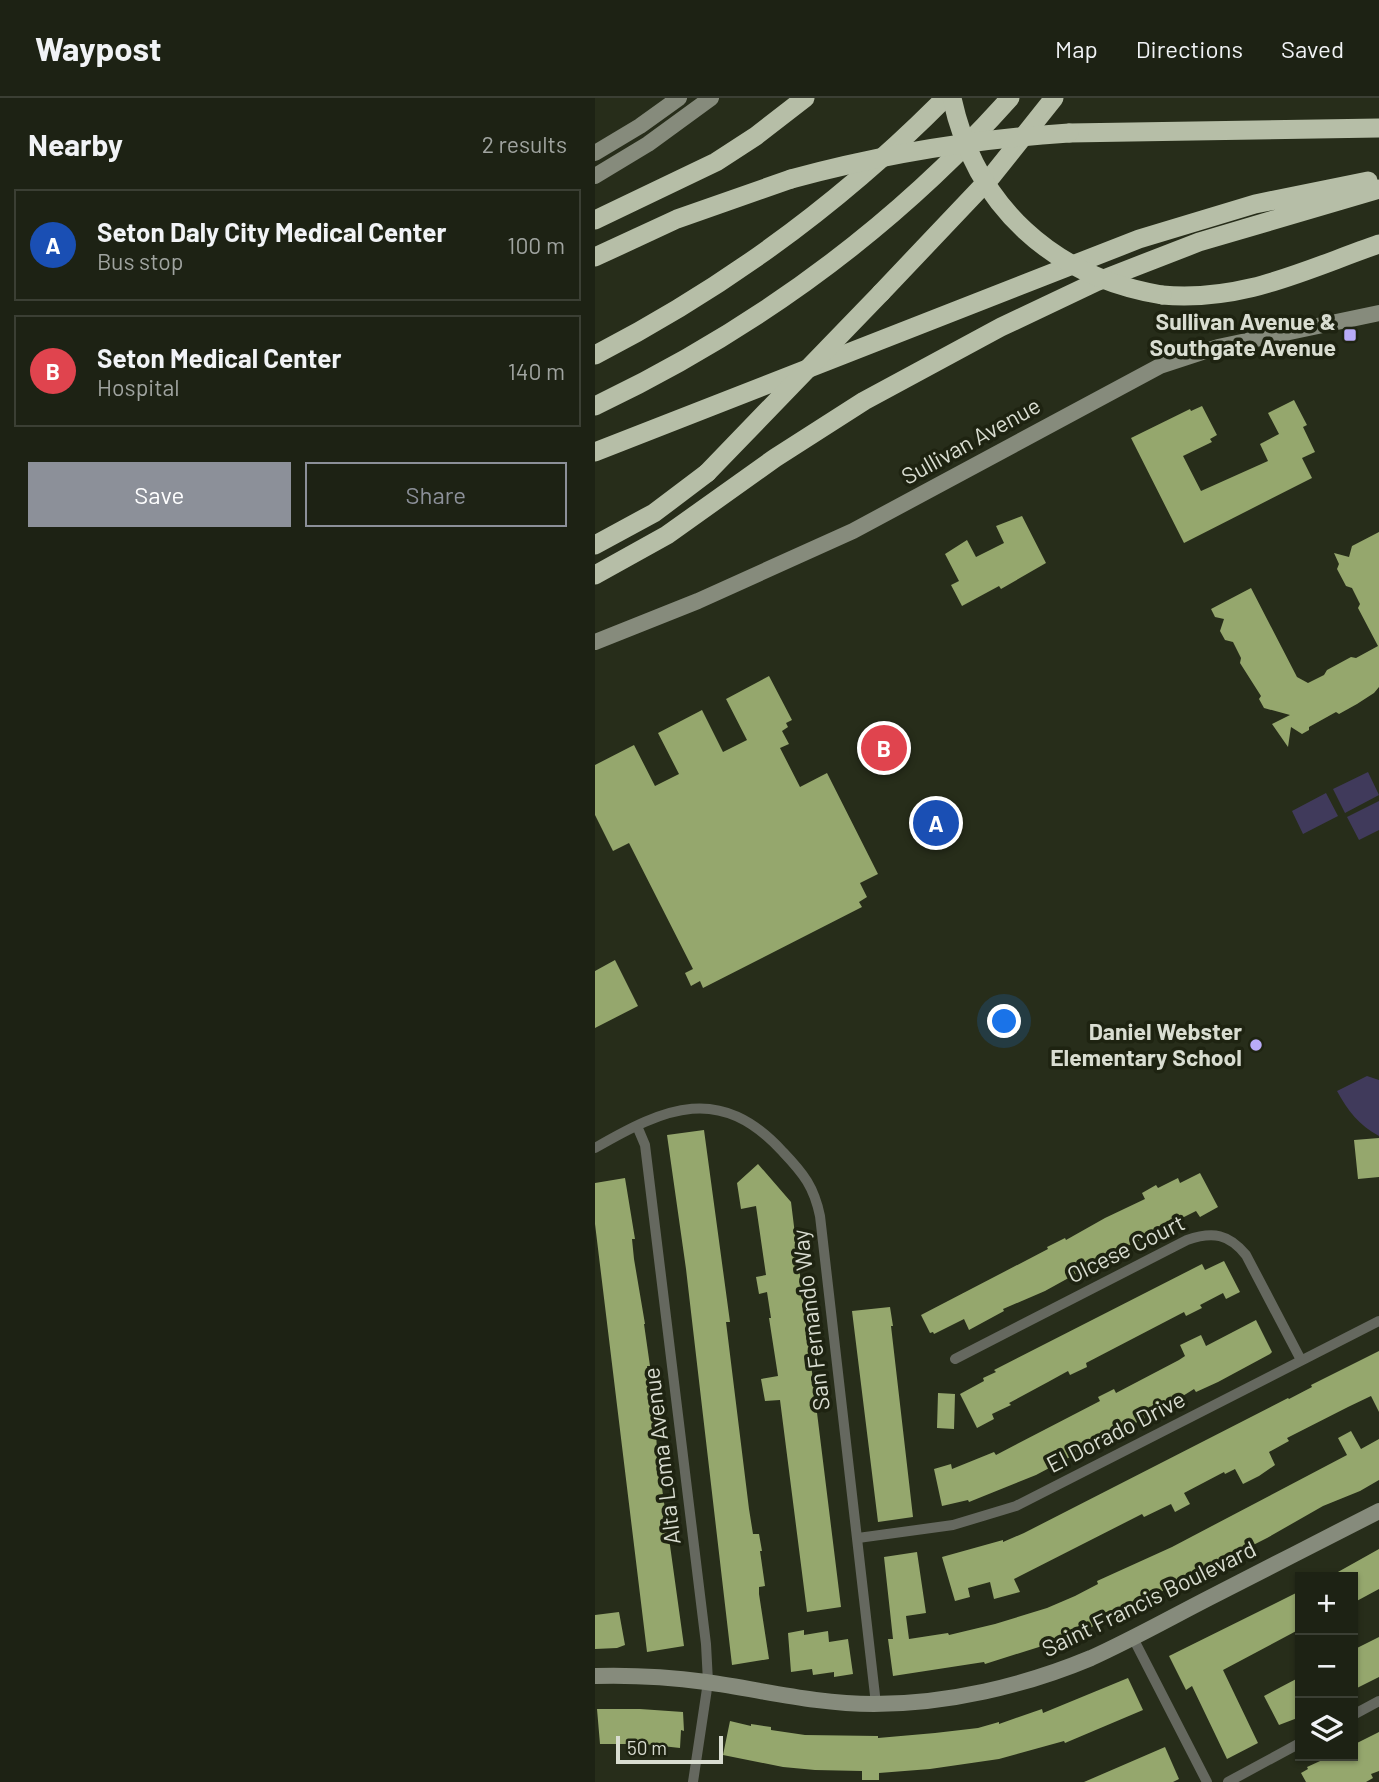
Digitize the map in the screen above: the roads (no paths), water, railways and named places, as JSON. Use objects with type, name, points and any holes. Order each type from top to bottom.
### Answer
[{"type":"highway","points":[[595,220],[716,162],[757,136],[805,98]]},
{"type":"highway","points":[[595,355],[692,301],[792,233],[883,158],[945,98]]},
{"type":"highway","points":[[952,98],[960,132],[979,173],[995,198],[1021,228],[1054,254],[1090,274],[1126,288],[1162,295],[1198,297],[1249,290],[1379,243]]},
{"type":"highway","points":[[595,406],[712,344],[815,275],[865,237],[919,190],[1010,98]]},
{"type":"highway","points":[[595,545],[654,513],[707,473],[984,184],[1054,98]]},
{"type":"highway","points":[[595,257],[706,208],[791,179],[916,150],[1069,133],[1379,128]]},
{"type":"highway","points":[[595,453],[1139,239],[1255,204],[1379,180]]},
{"type":"highway","points":[[595,575],[647,548],[775,458],[864,401],[1002,327],[1096,282],[1199,242],[1379,189]]},
{"type":"highway","points":[[595,251],[639,236]]},
{"type":"street","points":[[595,153],[679,98]]},
{"type":"street","points":[[595,176],[648,144],[711,98]]},
{"type":"street","name":"Sullivan Avenue","points":[[595,642],[698,601],[853,531],[1160,366],[1219,347],[1379,313]]},
{"type":"street","name":"San Fernando Way","points":[[595,1148],[668,1113],[690,1108],[710,1108],[745,1119],[765,1133],[810,1183],[820,1216],[876,1704]]},
{"type":"street","name":"Alta Loma Avenue","points":[[637,1126],[645,1145],[705,1630],[708,1682],[693,1782]]},
{"type":"street","name":"Olcese Court","points":[[955,1359],[1203,1234],[1219,1235],[1236,1242],[1246,1255],[1301,1360]]},
{"type":"street","name":"El Dorado Drive","points":[[857,1538],[953,1525],[1016,1506],[1379,1321]]},
{"type":"street","name":"Saint Francis Boulevard","points":[[595,1676],[628,1675],[708,1682],[831,1703],[923,1701],[1008,1686],[1091,1658],[1379,1511]]},
{"type":"street","points":[[1133,1638],[1207,1782]]},
{"type":"street","points":[[1358,1712],[1379,1701]]},
{"type":"street","points":[[1228,1782],[1295,1746]]},
{"type":"place","name":"Sullivan Avenue & Southgate Avenue","points":[[1350,335]]},
{"type":"place","name":"Seton Medical Center","points":[[884,748]]},
{"type":"place","name":"Seton Daly City Medical Center","points":[[936,823]]},
{"type":"place","name":"Daniel Webster Elementary School","points":[[1256,1045]]}]
